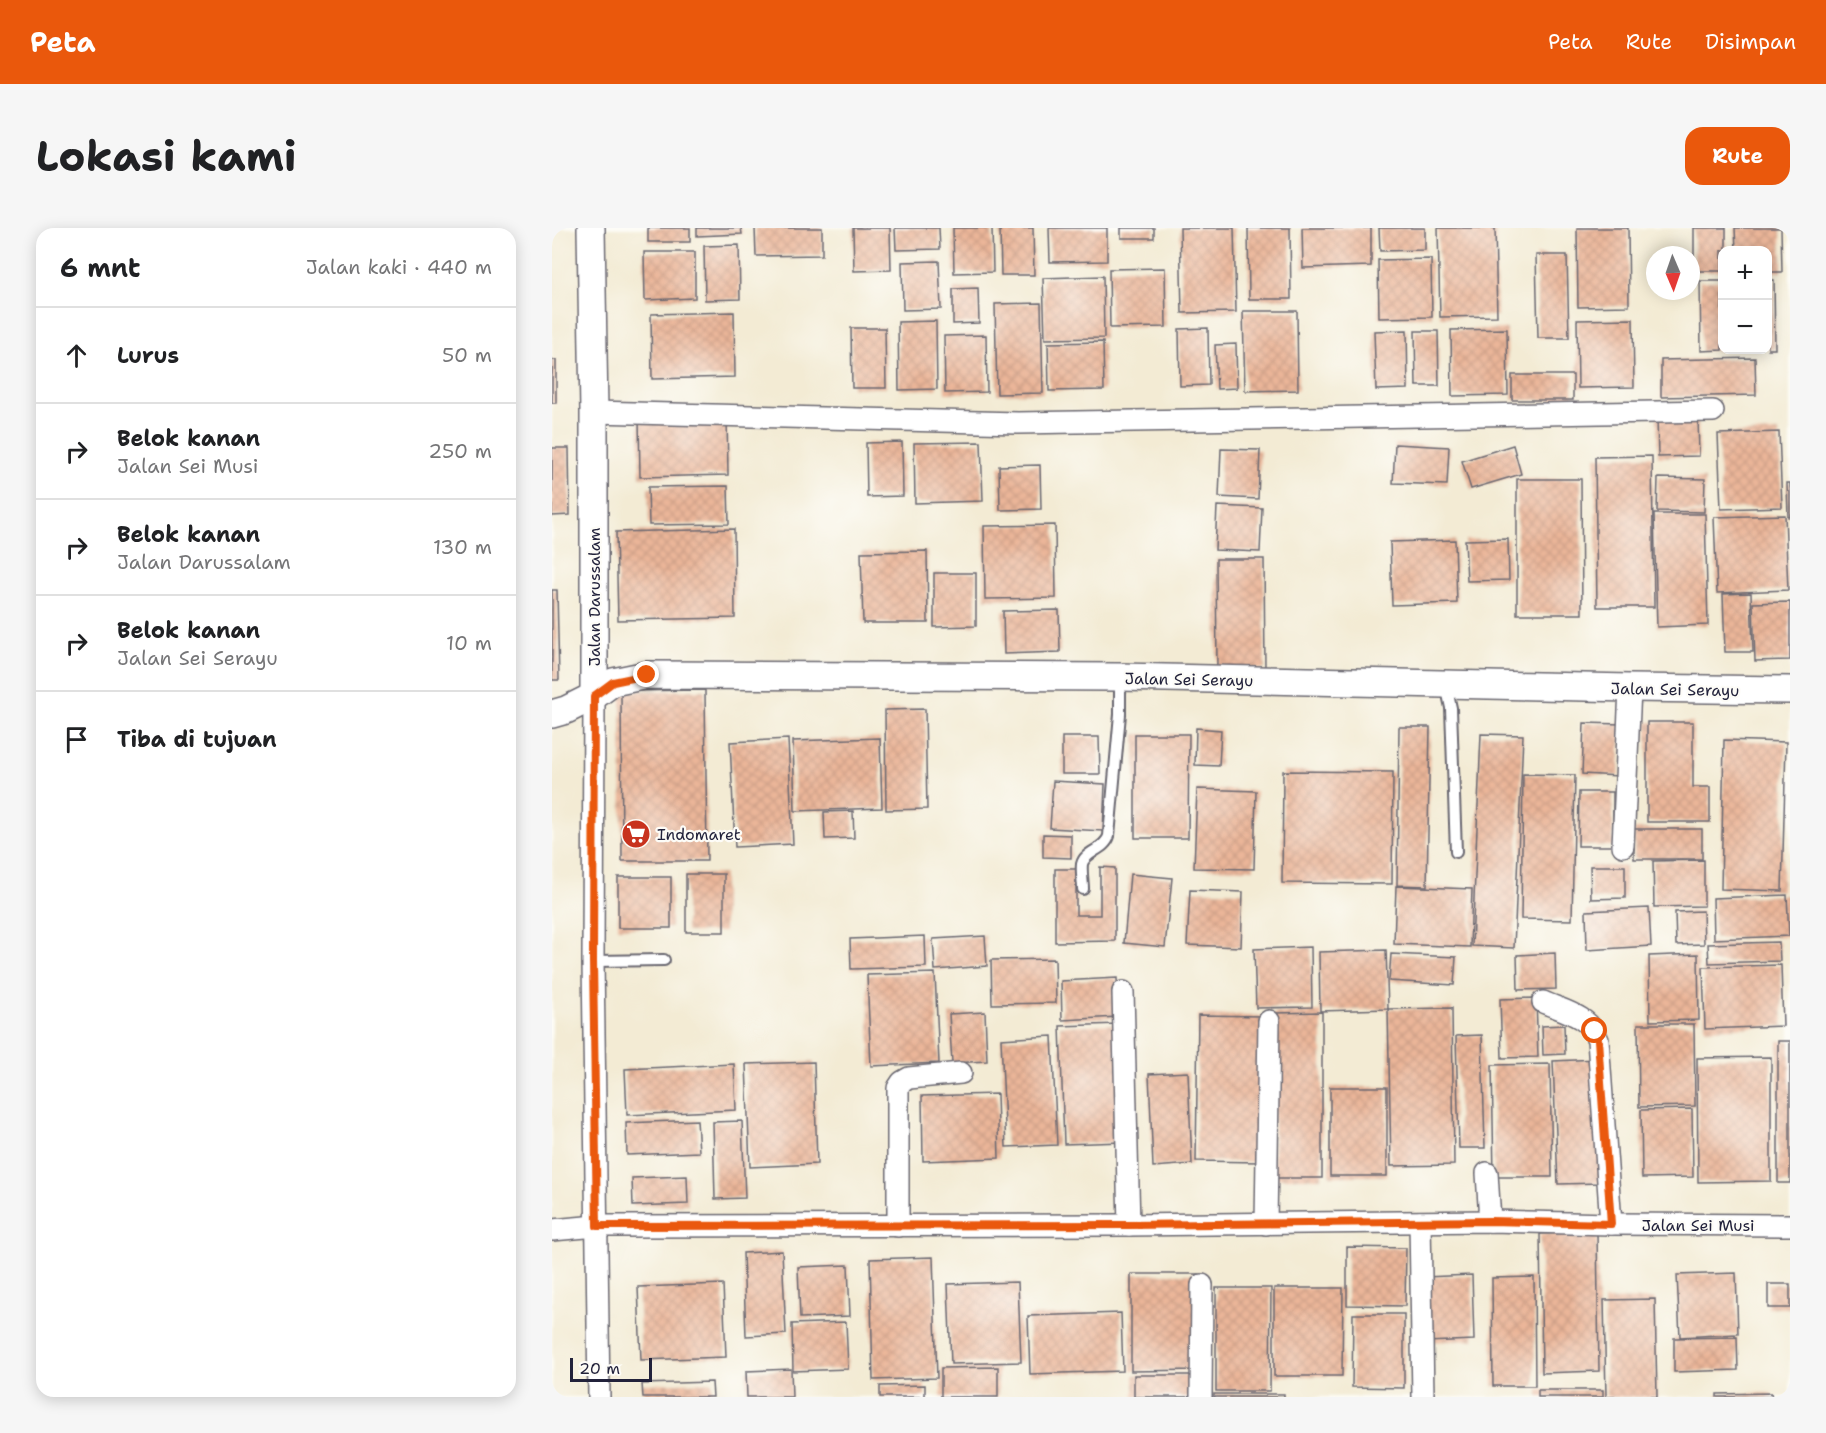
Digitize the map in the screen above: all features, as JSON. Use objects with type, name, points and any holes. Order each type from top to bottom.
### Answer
[{"type":"street","name":"Jalan Darussalam","points":[[591,228],[594,412],[593,961],[599,1397]]},
{"type":"street","points":[[594,412],[1018,423],[1713,411]]},
{"type":"street","name":"Jalan Sei Serayu","points":[[552,714],[566,710],[594,696],[613,682],[647,675],[1120,677],[1790,690]]},
{"type":"street","points":[[1623,846],[1630,688]]},
{"type":"street","points":[[1123,992],[1129,1225]]},
{"type":"street","points":[[1543,1002],[1585,1020],[1595,1031],[1598,1040],[1611,1224]]},
{"type":"street","points":[[1266,1224],[1269,1021]]},
{"type":"street","points":[[898,1226],[898,1088],[909,1078],[961,1073]]},
{"type":"street","points":[[1487,1173],[1490,1221]]},
{"type":"street","name":"Jalan Sei Musi","points":[[552,1230],[597,1226],[1129,1225],[1490,1221],[1790,1225]]},
{"type":"street","points":[[1420,1222],[1422,1397]]},
{"type":"street","points":[[1201,1397],[1202,1285]]},
{"type":"lane","points":[[1083,890],[1084,860],[1106,844],[1109,836],[1120,714],[1120,677]]},
{"type":"lane","points":[[1445,684],[1451,708],[1456,852]]},
{"type":"lane","points":[[593,961],[664,960]]},
{"type":"building","points":[[648,228],[690,228],[690,242],[648,242]]},
{"type":"building","points":[[697,228],[741,228],[742,234],[697,236]]},
{"type":"building","points":[[755,228],[822,228],[822,255],[756,256]]},
{"type":"building","points":[[853,228],[890,228],[891,270],[854,271]]},
{"type":"building","points":[[895,228],[939,228],[940,249],[896,250]]},
{"type":"building","points":[[953,228],[992,228],[993,272],[954,273]]},
{"type":"building","points":[[1000,228],[1033,228],[1034,275],[1001,275]]},
{"type":"building","points":[[1049,228],[1107,228],[1107,261],[1050,262]]},
{"type":"building","points":[[1121,228],[1154,228],[1154,238],[1121,238]]},
{"type":"building","points":[[1180,228],[1234,228],[1236,312],[1182,313]]},
{"type":"building","points":[[1248,228],[1290,228],[1291,299],[1249,299]]},
{"type":"building","points":[[1302,228],[1371,228],[1371,266],[1303,268]]},
{"type":"building","points":[[1379,228],[1425,228],[1425,250],[1380,251]]},
{"type":"building","points":[[1438,228],[1495,228],[1497,316],[1440,317]]},
{"type":"building","points":[[1577,228],[1628,228],[1629,306],[1578,307]]},
{"type":"building","points":[[1694,228],[1726,228],[1726,246],[1718,246],[1718,271],[1700,271],[1700,246],[1694,246]]},
{"type":"building","points":[[1735,228],[1781,228],[1782,272],[1772,272],[1772,246],[1736,246]]},
{"type":"building","points":[[739,245],[740,299],[705,300],[704,246]]},
{"type":"building","points":[[644,252],[695,252],[695,298],[645,300]]},
{"type":"building","points":[[1536,255],[1567,255],[1569,338],[1538,338]]},
{"type":"building","points":[[1431,259],[1432,317],[1379,318],[1378,260]]},
{"type":"building","points":[[939,261],[941,309],[903,310],[902,262]]},
{"type":"building","points":[[1165,268],[1166,327],[1110,328],[1109,269]]},
{"type":"building","points":[[1103,276],[1104,338],[1045,339],[1043,278]]},
{"type":"building","points":[[1772,280],[1774,280],[1775,349],[1772,349]]},
{"type":"building","points":[[1700,281],[1718,281],[1718,350],[1701,351]]},
{"type":"building","points":[[978,288],[979,323],[953,324],[953,289]]},
{"type":"building","points":[[1041,303],[1043,393],[997,394],[995,304]]},
{"type":"building","points":[[1243,311],[1297,311],[1298,390],[1245,391]]},
{"type":"building","points":[[734,312],[735,377],[652,379],[651,314]]},
{"type":"building","points":[[1633,319],[1634,387],[1578,388],[1577,320]]},
{"type":"building","points":[[936,321],[937,389],[899,390],[898,322]]},
{"type":"building","points":[[851,328],[885,328],[886,388],[852,388]]},
{"type":"building","points":[[1208,328],[1209,385],[1180,386],[1179,329]]},
{"type":"building","points":[[1507,329],[1508,395],[1452,396],[1451,330]]},
{"type":"building","points":[[1407,330],[1408,389],[1376,390],[1374,331]]},
{"type":"building","points":[[1415,331],[1438,331],[1439,386],[1416,386]]},
{"type":"building","points":[[986,335],[987,392],[945,393],[944,336]]},
{"type":"building","points":[[1103,342],[1104,390],[1049,391],[1048,343]]},
{"type":"building","points":[[1236,344],[1237,388],[1217,389],[1215,345]]},
{"type":"building","points":[[1755,358],[1756,395],[1661,397],[1661,360]]},
{"type":"building","points":[[552,360],[556,360],[556,403],[552,403]]},
{"type":"building","points":[[1512,375],[1573,375],[1573,400],[1512,400]]},
{"type":"building","points":[[1698,416],[1699,456],[1658,457],[1657,417]]},
{"type":"building","points":[[727,417],[728,475],[640,477],[639,418]]},
{"type":"building","points":[[1779,432],[1782,507],[1721,509],[1718,434]]},
{"type":"building","points":[[902,442],[903,496],[867,497],[866,443]]},
{"type":"building","points":[[981,442],[983,501],[915,503],[914,443]]},
{"type":"building","points":[[1395,444],[1449,447],[1447,485],[1393,483]]},
{"type":"building","points":[[1513,445],[1521,474],[1471,489],[1462,461]]},
{"type":"building","points":[[552,448],[569,448],[570,515],[552,516]]},
{"type":"building","points":[[1221,449],[1260,450],[1258,499],[1219,497]]},
{"type":"building","points":[[1652,456],[1654,607],[1597,607],[1595,457]]},
{"type":"building","points":[[1040,465],[1041,509],[1000,510],[999,466]]},
{"type":"building","points":[[1658,478],[1705,479],[1704,512],[1657,511]]},
{"type":"building","points":[[1517,479],[1581,479],[1582,614],[1517,614]]},
{"type":"building","points":[[1787,483],[1790,483],[1790,517],[1788,517]]},
{"type":"building","points":[[728,486],[729,524],[649,525],[648,487]]},
{"type":"building","points":[[1217,506],[1262,508],[1260,552],[1215,550]]},
{"type":"building","points":[[1654,514],[1705,514],[1708,625],[1657,627]]},
{"type":"building","points":[[1785,515],[1788,590],[1717,593],[1714,517]]},
{"type":"building","points":[[1055,525],[1056,598],[985,599],[984,526]]},
{"type":"building","points":[[734,529],[735,618],[618,620],[616,532]]},
{"type":"building","points":[[1508,539],[1509,580],[1467,581],[1465,540]]},
{"type":"building","points":[[1455,540],[1457,603],[1392,605],[1390,542]]},
{"type":"building","points":[[927,551],[928,623],[863,623],[861,552]]},
{"type":"building","points":[[1216,559],[1264,559],[1265,669],[1217,669]]},
{"type":"building","points":[[934,573],[976,573],[976,626],[934,627]]},
{"type":"building","points":[[552,590],[557,590],[559,680],[552,680]]},
{"type":"building","points":[[1751,593],[1753,652],[1725,652],[1723,594]]},
{"type":"building","points":[[1790,602],[1790,660],[1755,661],[1753,603]]},
{"type":"building","points":[[1059,610],[1060,652],[1004,654],[1003,611]]},
{"type":"building","points":[[705,690],[707,861],[622,861],[621,691]]},
{"type":"building","points":[[925,709],[927,809],[886,810],[885,710]]},
{"type":"building","points":[[1647,722],[1693,722],[1693,787],[1710,787],[1710,822],[1647,822]]},
{"type":"building","points":[[1584,723],[1621,724],[1619,776],[1582,774]]},
{"type":"building","points":[[1399,727],[1430,727],[1427,886],[1397,885]]},
{"type":"building","points":[[1196,728],[1221,730],[1219,766],[1195,765]]},
{"type":"building","points":[[1135,734],[1189,734],[1188,838],[1135,838]]},
{"type":"building","points":[[1481,734],[1523,735],[1514,948],[1472,946]]},
{"type":"building","points":[[1062,737],[1099,737],[1100,774],[1062,774]]},
{"type":"building","points":[[880,738],[882,808],[795,811],[793,741]]},
{"type":"building","points":[[788,739],[793,844],[735,847],[730,742]]},
{"type":"building","points":[[1724,740],[1786,742],[1782,891],[1721,889]]},
{"type":"building","points":[[1283,771],[1393,772],[1392,884],[1282,883]]},
{"type":"building","points":[[1523,774],[1575,775],[1572,920],[1521,919]]},
{"type":"building","points":[[1053,781],[1105,784],[1103,831],[1050,828]]},
{"type":"building","points":[[1197,789],[1256,791],[1254,869],[1194,868]]},
{"type":"building","points":[[1579,792],[1613,792],[1613,846],[1578,846]]},
{"type":"building","points":[[853,811],[854,838],[825,839],[824,812]]},
{"type":"building","points":[[1634,829],[1702,829],[1702,859],[1634,859]]},
{"type":"building","points":[[1043,834],[1071,835],[1071,858],[1043,857]]},
{"type":"building","points":[[1704,860],[1704,906],[1654,907],[1653,861]]},
{"type":"building","points":[[1590,866],[1625,866],[1625,898],[1591,899]]},
{"type":"building","points":[[1100,867],[1115,868],[1115,941],[1055,942],[1055,869],[1076,869],[1076,915],[1100,915]]},
{"type":"building","points":[[686,874],[724,874],[724,932],[686,932]]},
{"type":"building","points":[[1130,874],[1172,878],[1165,947],[1124,943]]},
{"type":"building","points":[[618,877],[671,877],[671,928],[618,928]]},
{"type":"building","points":[[1396,886],[1472,889],[1470,947],[1394,944]]},
{"type":"building","points":[[1190,890],[1243,892],[1241,947],[1187,945]]},
{"type":"building","points":[[1787,895],[1789,936],[1714,939],[1713,898]]},
{"type":"building","points":[[1649,908],[1651,946],[1587,950],[1586,911]]},
{"type":"building","points":[[1703,911],[1704,944],[1676,945],[1675,912]]},
{"type":"building","points":[[925,936],[926,967],[851,969],[850,939]]},
{"type":"building","points":[[985,936],[987,966],[935,970],[933,939]]},
{"type":"building","points":[[1779,942],[1780,961],[1709,963],[1708,944]]},
{"type":"building","points":[[1311,947],[1312,1007],[1256,1008],[1254,949]]},
{"type":"building","points":[[1386,950],[1388,1009],[1320,1011],[1319,952]]},
{"type":"building","points":[[1555,953],[1556,989],[1518,990],[1517,955]]},
{"type":"building","points":[[1391,954],[1456,957],[1454,985],[1389,981]]},
{"type":"building","points":[[1698,954],[1699,1020],[1650,1021],[1649,956]]},
{"type":"building","points":[[1055,959],[1056,1003],[992,1004],[991,960]]},
{"type":"building","points":[[1781,965],[1783,1026],[1705,1029],[1703,967]]},
{"type":"building","points":[[935,973],[939,1063],[871,1066],[867,975]]},
{"type":"building","points":[[1117,978],[1118,1017],[1062,1020],[1061,981]]},
{"type":"building","points":[[1536,998],[1538,1057],[1502,1058],[1500,999]]},
{"type":"building","points":[[1452,1008],[1454,1165],[1391,1166],[1388,1009]]},
{"type":"building","points":[[985,1012],[987,1061],[952,1063],[949,1014]]},
{"type":"building","points":[[1322,1012],[1322,1178],[1274,1178],[1274,1013]]},
{"type":"building","points":[[1198,1015],[1262,1016],[1260,1162],[1196,1161]]},
{"type":"building","points":[[1119,1024],[1123,1142],[1064,1144],[1060,1026]]},
{"type":"building","points":[[1638,1024],[1694,1024],[1695,1106],[1639,1107]]},
{"type":"building","points":[[1564,1025],[1565,1054],[1543,1055],[1542,1026]]},
{"type":"building","points":[[1482,1035],[1485,1148],[1459,1148],[1456,1036]]},
{"type":"building","points":[[1052,1036],[1057,1145],[1006,1147],[1001,1039]]},
{"type":"building","points":[[1778,1041],[1790,1041],[1790,1183],[1778,1183]]},
{"type":"building","points":[[1771,1057],[1771,1181],[1698,1182],[1697,1058]]},
{"type":"building","points":[[1598,1059],[1602,1183],[1558,1184],[1553,1061]]},
{"type":"building","points":[[814,1062],[817,1164],[750,1167],[746,1064]]},
{"type":"building","points":[[734,1064],[736,1110],[627,1115],[625,1069]]},
{"type":"building","points":[[1550,1064],[1552,1177],[1494,1177],[1492,1065]]},
{"type":"building","points":[[1188,1072],[1192,1164],[1153,1167],[1149,1074]]},
{"type":"building","points":[[1330,1087],[1387,1087],[1387,1176],[1330,1176]]},
{"type":"building","points":[[997,1094],[999,1158],[923,1161],[922,1096]]},
{"type":"building","points":[[1692,1109],[1693,1177],[1642,1178],[1641,1110]]},
{"type":"building","points":[[697,1120],[699,1152],[627,1155],[626,1123]]},
{"type":"building","points":[[742,1121],[745,1198],[715,1199],[713,1122]]},
{"type":"building","points":[[687,1176],[688,1204],[633,1206],[632,1178]]},
{"type":"building","points":[[1597,1232],[1599,1371],[1542,1373],[1540,1234]]},
{"type":"building","points":[[1347,1247],[1406,1248],[1405,1306],[1347,1305]]},
{"type":"building","points":[[782,1251],[786,1334],[746,1336],[743,1253]]},
{"type":"building","points":[[933,1257],[937,1378],[873,1380],[870,1259]]},
{"type":"building","points":[[848,1265],[850,1316],[800,1318],[798,1267]]},
{"type":"building","points":[[1736,1273],[1738,1334],[1680,1337],[1677,1275]]},
{"type":"building","points":[[1131,1274],[1199,1274],[1199,1370],[1131,1371]]},
{"type":"building","points":[[1472,1275],[1474,1340],[1426,1342],[1424,1277]]},
{"type":"building","points":[[1534,1277],[1535,1386],[1493,1386],[1492,1278]]},
{"type":"building","points":[[1018,1282],[1021,1362],[951,1364],[948,1284]]},
{"type":"building","points":[[723,1284],[726,1357],[641,1360],[638,1287]]},
{"type":"building","points":[[1768,1284],[1790,1284],[1790,1308],[1768,1308]]},
{"type":"building","points":[[1216,1288],[1271,1288],[1270,1391],[1216,1391]]},
{"type":"building","points":[[1274,1288],[1343,1288],[1342,1376],[1274,1376]]},
{"type":"building","points":[[1655,1299],[1657,1397],[1606,1397],[1604,1300]]},
{"type":"building","points":[[1121,1313],[1123,1371],[1030,1374],[1028,1316]]},
{"type":"building","points":[[1353,1314],[1404,1314],[1404,1388],[1352,1387]]},
{"type":"building","points":[[846,1322],[848,1369],[793,1371],[792,1324]]},
{"type":"building","points":[[1737,1337],[1738,1370],[1674,1372],[1674,1338]]},
{"type":"building","points":[[998,1367],[998,1397],[941,1397],[941,1368]]},
{"type":"building","points":[[791,1369],[792,1397],[747,1397],[746,1371]]},
{"type":"building","points":[[1134,1375],[1194,1375],[1194,1397],[1134,1397]]},
{"type":"building","points":[[712,1382],[713,1397],[643,1397],[642,1384]]},
{"type":"building","points":[[925,1385],[925,1397],[880,1397],[880,1386]]},
{"type":"building","points":[[1538,1390],[1603,1390],[1603,1397],[1538,1397]]},
{"type":"building","points":[[1771,1393],[1772,1397],[1717,1397],[1717,1394]]},
{"type":"building","points":[[1214,1394],[1284,1394],[1284,1397],[1214,1397]]},
{"type":"place","name":"Indomaret","points":[[636,834]]},
{"type":"route","points":[[647,675],[613,682],[594,696],[593,961],[597,1226],[1129,1225],[1490,1221],[1611,1224],[1598,1040],[1595,1031]]}]
